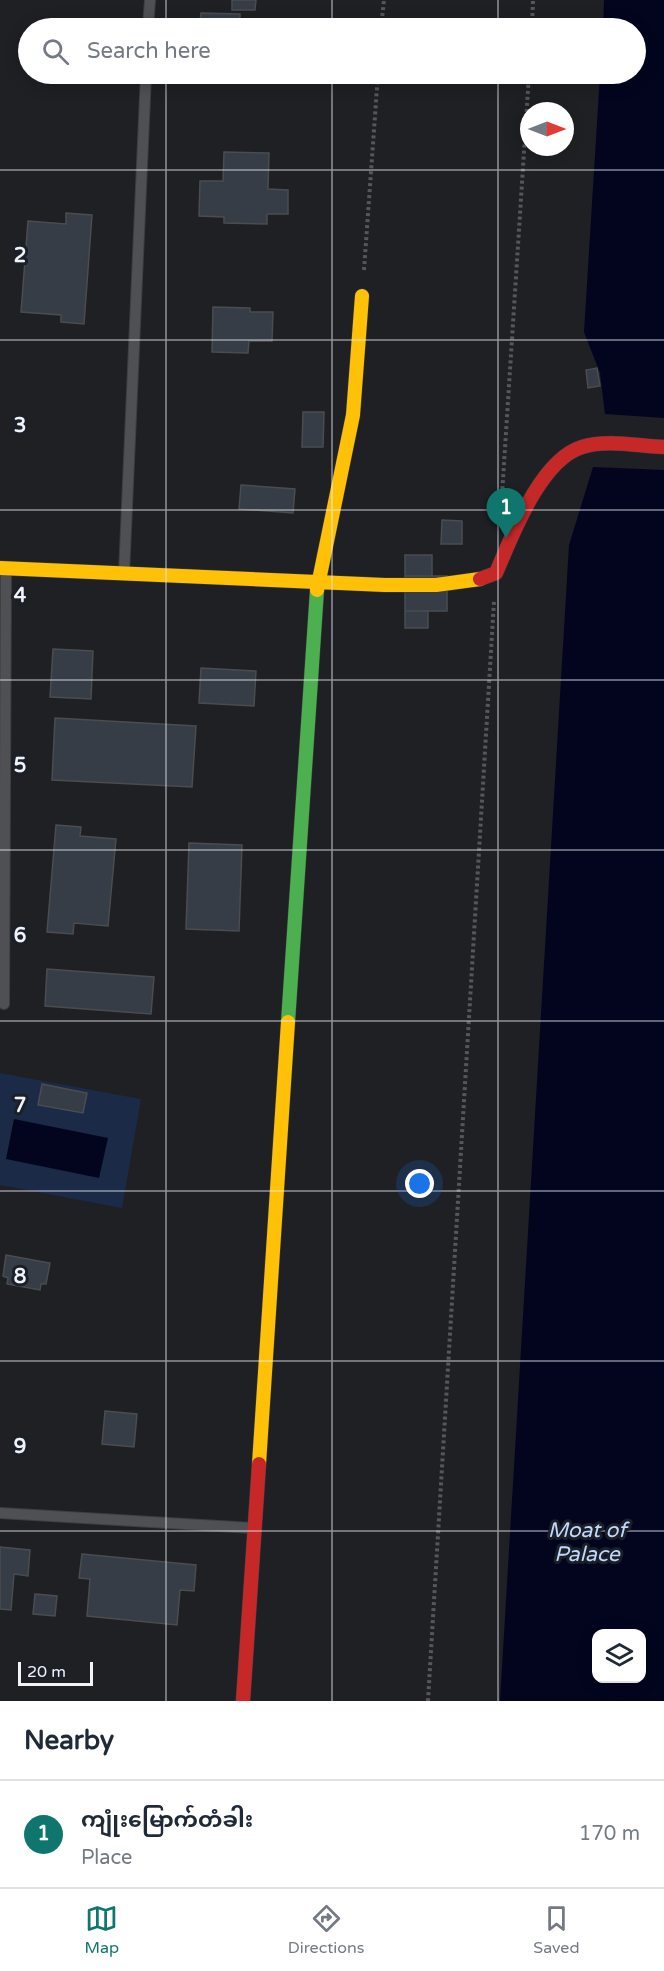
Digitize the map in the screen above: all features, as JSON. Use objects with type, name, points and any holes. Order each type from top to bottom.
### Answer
[{"type":"street","points":[[243,1701],[318,582],[353,415],[362,296]]},
{"type":"street","points":[[3,568],[124,576],[388,585],[460,583],[488,578],[496,573],[519,519],[547,475],[570,452],[587,446],[664,447]]},
{"type":"lane","points":[[149,18],[150,0]]},
{"type":"lane","points":[[124,576],[146,84]]},
{"type":"lane","points":[[3,568],[4,1004]]},
{"type":"lane","points":[[0,1513],[255,1528]]},
{"type":"path","points":[[382,18],[384,0]]},
{"type":"path","points":[[532,18],[533,0]]},
{"type":"path","points":[[362,296],[377,84]]},
{"type":"path","points":[[501,507],[528,84]]},
{"type":"path","points":[[428,1701],[496,573]]},
{"type":"shaded area","points":[[0,1073],[141,1099],[122,1208],[0,1185]]},
{"type":"water","points":[[604,0],[664,0],[664,418],[605,414],[600,373],[584,332],[599,84],[646,84],[646,18],[603,18]]},
{"type":"water","name":"Moat of Palace","points":[[593,467],[664,470],[664,1701],[500,1701],[569,545]]},
{"type":"water","points":[[14,1119],[108,1138],[99,1178],[6,1159]]},
{"type":"building","points":[[232,0],[256,0],[255,10],[232,10]]},
{"type":"building","points":[[201,13],[240,14],[240,18],[200,18]]},
{"type":"building","points":[[224,152],[269,153],[268,189],[288,190],[288,214],[267,214],[267,224],[224,223],[224,217],[199,216],[200,181],[223,181]]},
{"type":"building","points":[[66,213],[92,215],[84,324],[61,322],[61,315],[21,312],[28,221],[66,224]]},
{"type":"building","points":[[213,307],[250,308],[250,312],[273,312],[272,341],[249,341],[248,353],[212,352]]},
{"type":"building","points":[[597,368],[600,386],[588,388],[586,370]]},
{"type":"building","points":[[303,412],[324,412],[323,447],[302,447]]},
{"type":"building","points":[[241,485],[295,489],[293,513],[239,509]]},
{"type":"building","points":[[442,520],[462,521],[462,544],[441,544]]},
{"type":"building","points":[[405,555],[432,555],[432,576],[405,576]]},
{"type":"building","points":[[405,576],[447,576],[447,611],[405,611]]},
{"type":"building","points":[[405,611],[428,611],[428,628],[405,628]]},
{"type":"building","points":[[53,649],[93,651],[91,699],[50,697]]},
{"type":"building","points":[[201,668],[256,671],[254,706],[199,703]]},
{"type":"building","points":[[55,718],[196,726],[192,787],[52,780]]},
{"type":"building","points":[[56,825],[81,827],[80,836],[116,839],[108,926],[74,923],[73,934],[47,932]]},
{"type":"building","points":[[189,843],[242,845],[239,931],[186,929]]},
{"type":"building","points":[[47,969],[154,977],[151,1014],[45,1006]]},
{"type":"building","points":[[42,1084],[87,1093],[83,1113],[38,1105]]},
{"type":"building","points":[[6,1255],[50,1263],[46,1284],[41,1284],[40,1290],[7,1284],[8,1278],[3,1276]]},
{"type":"building","points":[[105,1411],[137,1414],[134,1447],[102,1444]]},
{"type":"building","points":[[0,1547],[30,1550],[28,1576],[14,1574],[11,1610],[0,1609]]},
{"type":"building","points":[[82,1554],[196,1565],[194,1591],[180,1590],[177,1625],[87,1616],[90,1579],[79,1578]]},
{"type":"building","points":[[35,1594],[57,1596],[55,1616],[33,1614]]},
{"type":"traffic: fast","points":[[288,1022],[317,590]]},
{"type":"traffic: slow","points":[[317,590],[353,415],[362,296]]},
{"type":"traffic: slow","points":[[0,568],[385,585],[436,585],[480,579]]},
{"type":"traffic: slow","points":[[259,1464],[288,1022]]},
{"type":"traffic: jam","points":[[480,579],[496,573],[529,501],[553,467],[567,455],[582,447],[602,443],[664,447]]},
{"type":"traffic: jam","points":[[243,1701],[259,1464]]},
{"type":"place","name":"ကျုံးမြောက်တံခါး","points":[[506,538]]}]
